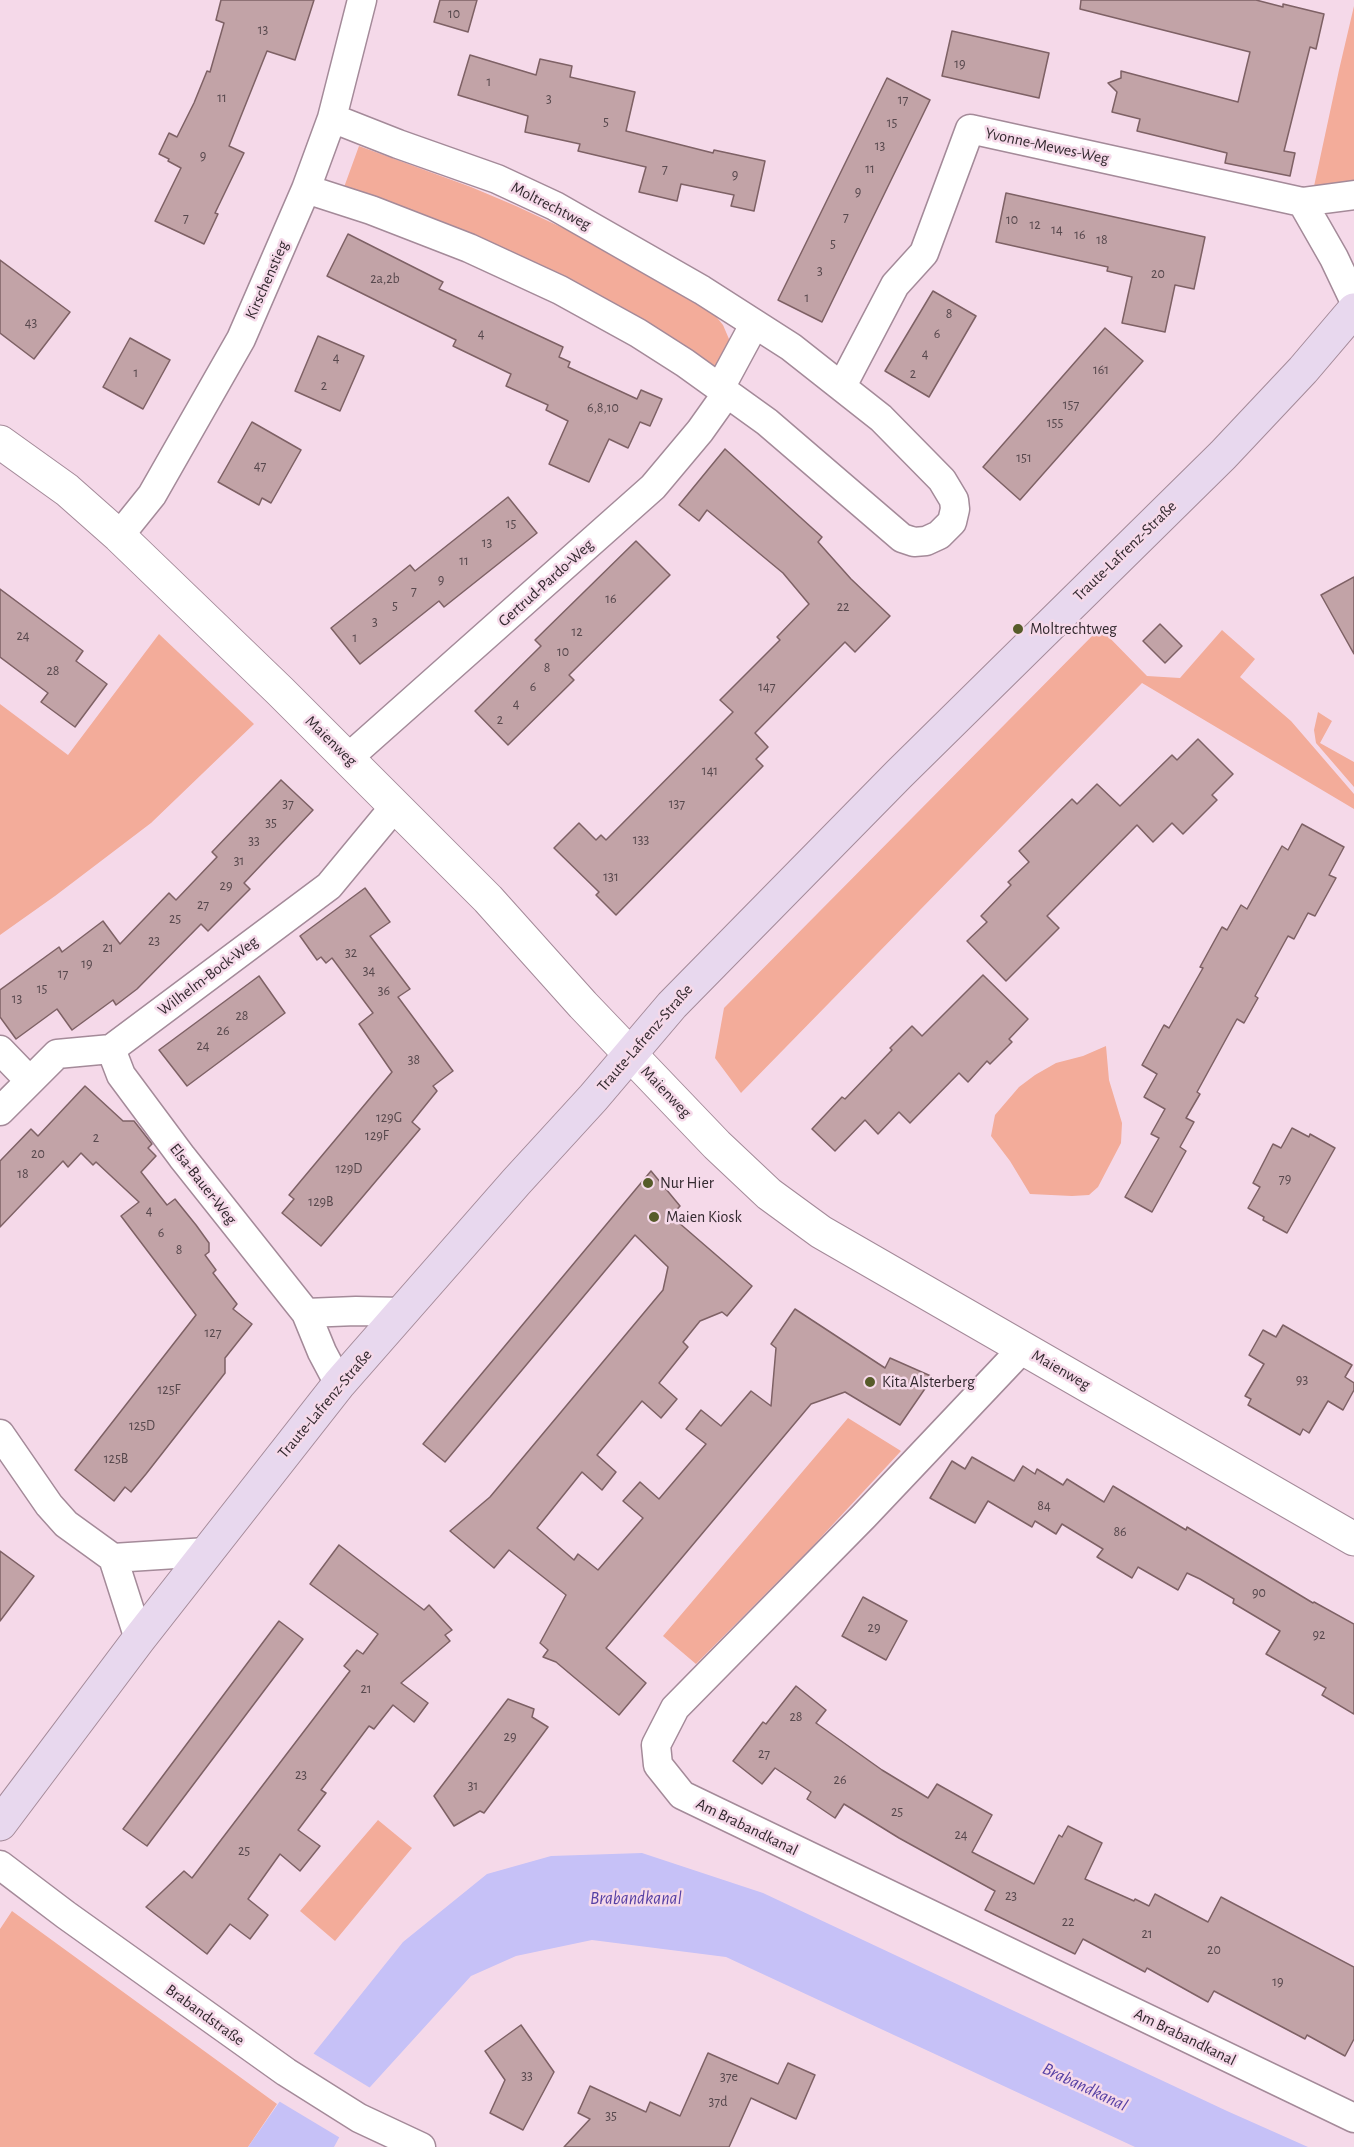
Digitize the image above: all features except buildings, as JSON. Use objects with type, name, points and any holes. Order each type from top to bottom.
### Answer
[{"type":"main road","name":"Traute-Lafrenz-Straße","points":[[0,1824],[138,1639],[339,1384],[690,986],[882,791],[1222,455],[1303,370],[1354,310]]},
{"type":"street","name":"Kirschenstieg","points":[[119,536],[152,495],[241,339],[306,189],[332,118],[362,0]]},
{"type":"street","name":"Moltrechtweg","points":[[306,189],[393,218],[469,248],[551,286],[638,333],[724,390],[794,443],[902,538],[921,542],[939,535],[949,526],[955,515],[954,500],[946,486],[881,418],[791,347],[754,326],[702,290],[555,206],[498,179],[332,118]]},
{"type":"street","name":"Yvonne-Mewes-Weg","points":[[842,386],[895,285],[924,253],[970,129],[1302,202],[1354,195]]},
{"type":"street","points":[[1302,202],[1334,258],[1354,300]]},
{"type":"street","points":[[724,390],[754,326]]},
{"type":"street","name":"Gertrud-Pardo-Weg","points":[[348,758],[653,487],[724,390]]},
{"type":"street","name":"Maienweg","points":[[2,449],[67,490],[119,536],[348,758],[489,899],[583,1005],[725,1154],[769,1194],[821,1232],[1354,1539]]},
{"type":"street","name":"Wilhelm-Bock-Weg","points":[[111,1049],[329,886],[396,805]]},
{"type":"street","points":[[0,1111],[57,1054],[111,1049]]},
{"type":"street","name":"Elsa-Bauer-Weg","points":[[111,1049],[121,1075],[182,1157],[306,1313],[322,1352],[339,1384]]},
{"type":"street","points":[[0,1050],[29,1080]]},
{"type":"street","points":[[306,1313],[402,1312]]},
{"type":"street","name":"Am Brabandkanal","points":[[1023,1348],[864,1516],[675,1708],[656,1745],[658,1765],[682,1795],[1354,2118]]},
{"type":"street","points":[[0,1434],[49,1505],[66,1524],[112,1558],[138,1639]]},
{"type":"street","points":[[112,1558],[207,1552]]},
{"type":"street","name":"Brabandstraße","points":[[0,1866],[286,2072],[359,2118],[421,2147]]},
{"type":"shaded area","points":[[1354,6],[1354,186],[1313,191],[1339,70]]},
{"type":"shaded area","points":[[359,146],[471,187],[578,235],[714,314],[723,325],[731,348],[716,367],[707,365],[343,190]]},
{"type":"shaded area","points":[[1100,628],[1147,676],[1180,678],[1222,630],[1255,659],[1240,677],[1291,721],[1354,794],[1354,809],[1142,683],[741,1093],[715,1058],[724,1008]]},
{"type":"shaded area","points":[[159,634],[254,724],[151,823],[0,935],[0,704],[68,755]]},
{"type":"shaded area","points":[[1318,712],[1332,721],[1320,743],[1354,762],[1354,787],[1316,743],[1314,730]]},
{"type":"shaded area","points":[[1106,1046],[1109,1080],[1122,1123],[1121,1143],[1098,1187],[1089,1195],[1030,1194],[1010,1161],[991,1136],[995,1115],[1019,1087],[1035,1075],[1056,1063],[1083,1056]]},
{"type":"shaded area","points":[[848,1418],[901,1451],[811,1548],[696,1664],[663,1636]]},
{"type":"shaded area","points":[[378,1820],[412,1848],[335,1941],[300,1911]]},
{"type":"shaded area","points":[[12,1911],[277,2104],[248,2147],[0,2147],[0,1929]]},
{"type":"water","name":"Brabandkanal","points":[[642,1853],[763,1893],[1308,2147],[1135,2147],[726,1957],[592,1940],[516,1956],[471,1976],[361,2097],[334,2147],[248,2147],[310,2058],[403,1942],[487,1874],[551,1856]]},
{"type":"pier","points":[[311,2052],[372,2089],[364,2098],[342,2139],[277,2100]]},
{"type":"place","name":"Moltrechtweg","points":[[1018,629]]},
{"type":"place","name":"Nur Hier","points":[[648,1183]]},
{"type":"place","name":"Maien Kiosk","points":[[654,1217]]},
{"type":"place","name":"Kita Alsterberg","points":[[870,1382]]}]
